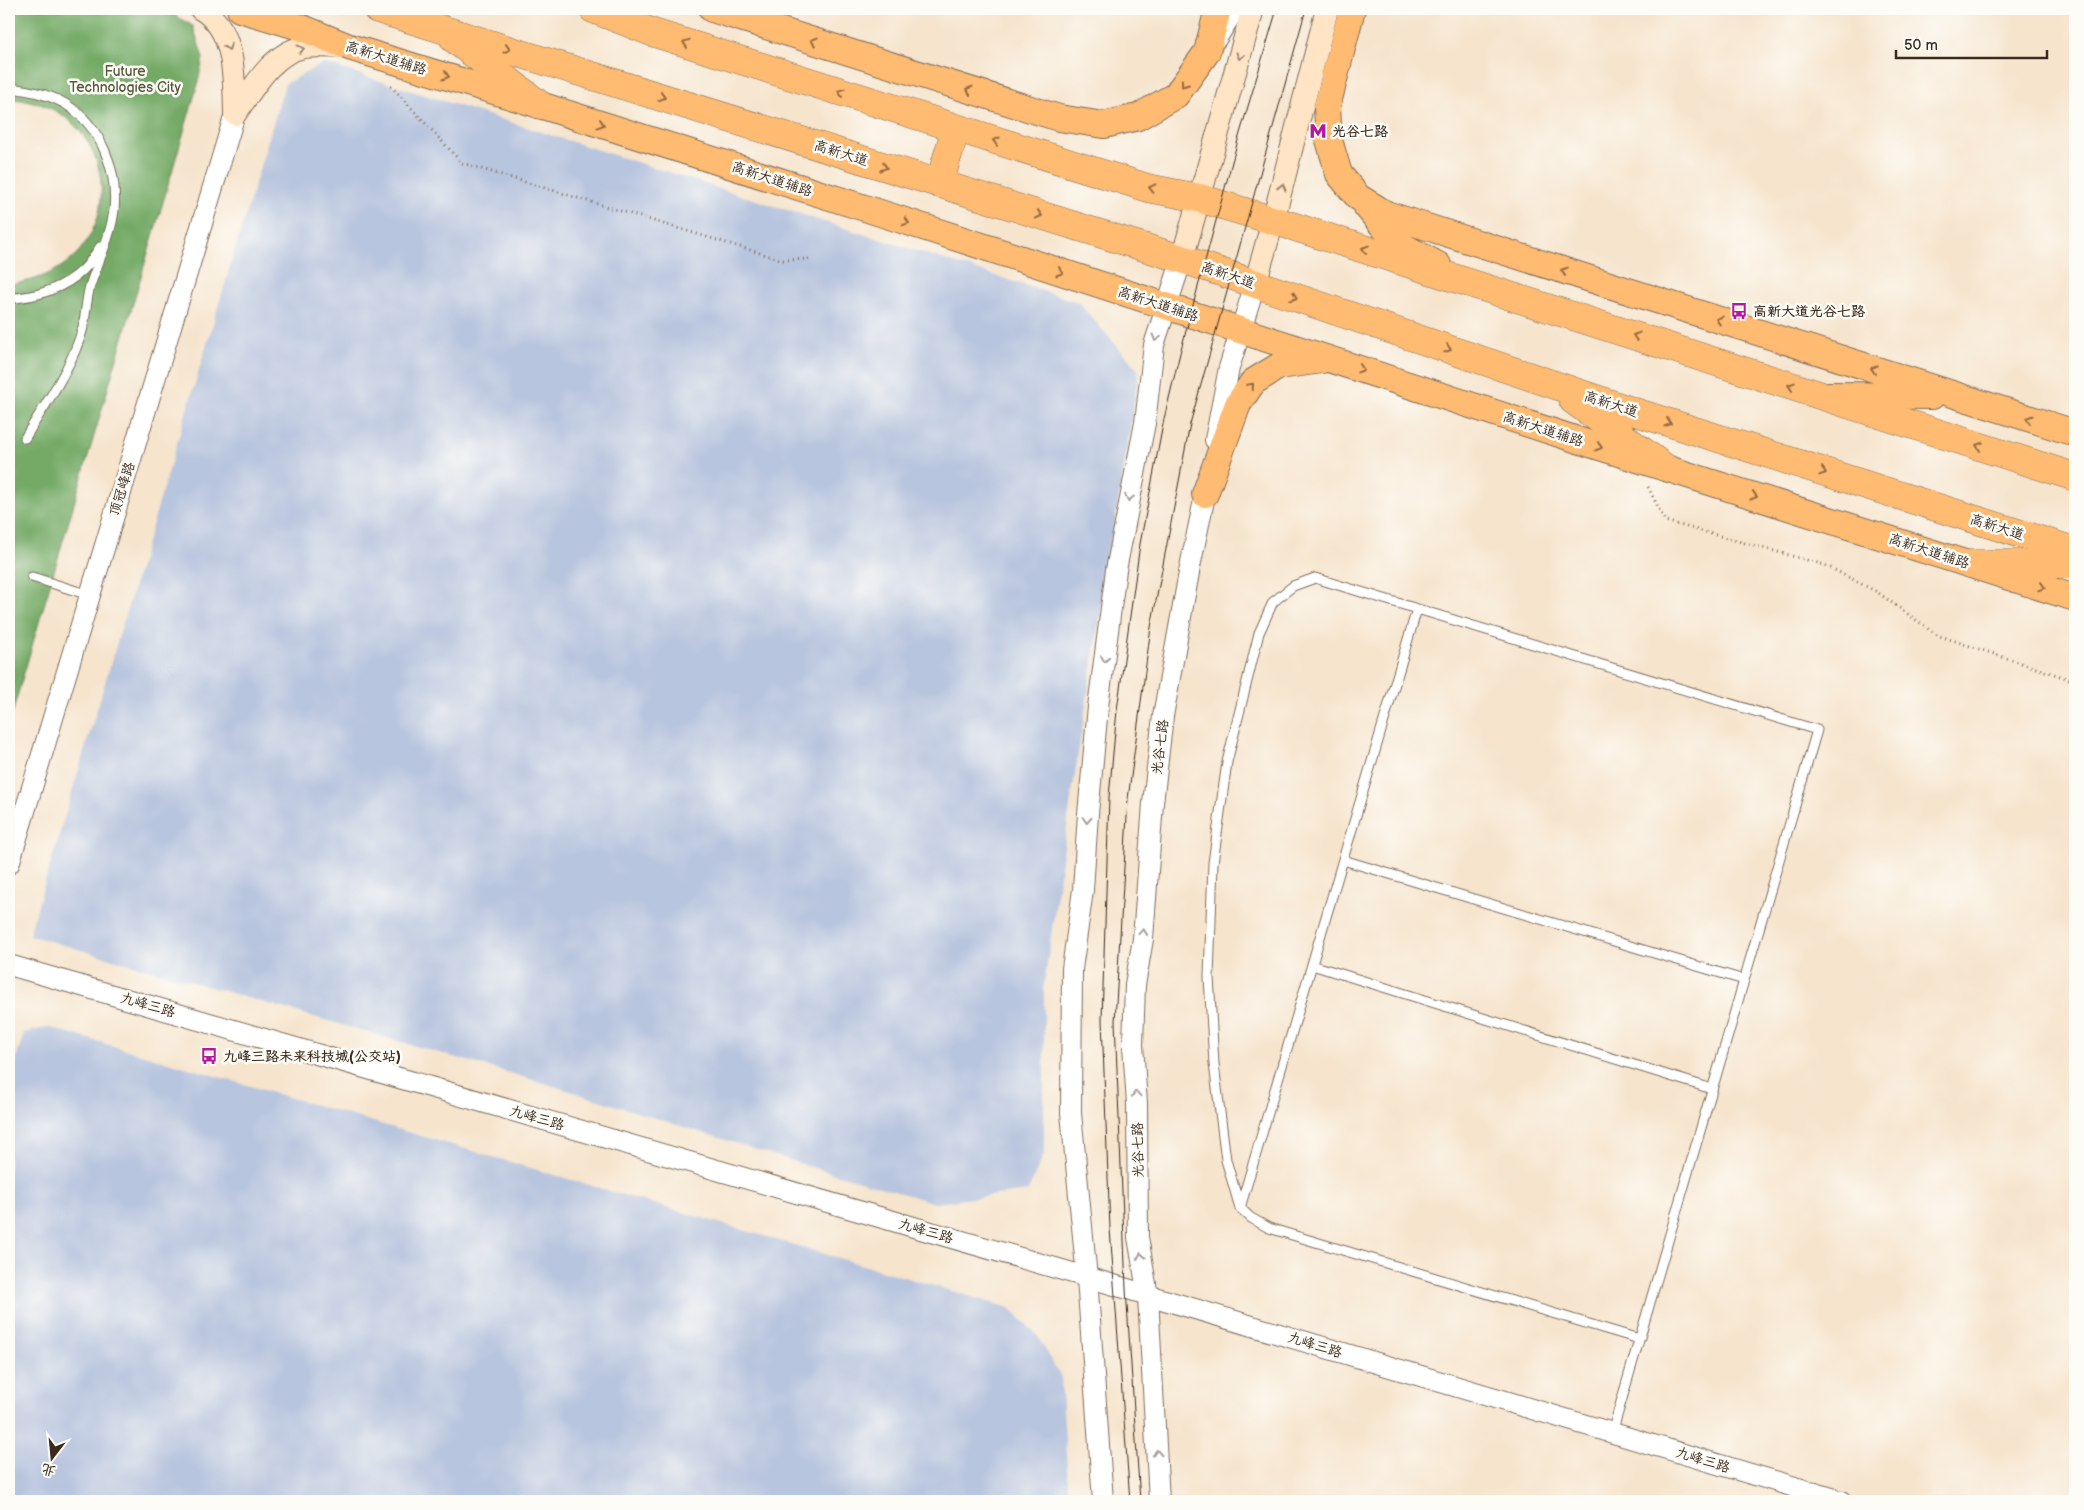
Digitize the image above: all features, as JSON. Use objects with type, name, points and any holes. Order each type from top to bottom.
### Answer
[{"type":"highway","name":"高新大道","points":[[376,9],[1182,258],[1641,414],[2075,551]]},
{"type":"highway","points":[[594,9],[654,32],[956,128],[1148,188],[1200,198],[2075,477]]},
{"type":"highway","points":[[438,28],[540,105]]},
{"type":"highway","points":[[940,184],[956,128]]},
{"type":"highway","points":[[1551,384],[1664,467]]},
{"type":"highway","points":[[1971,564],[2075,564]]},
{"type":"main road","points":[[201,9],[209,13],[225,37],[234,64],[235,114]]},
{"type":"main road","name":"高新大道辅路","points":[[240,9],[300,27],[349,47],[540,105],[2075,598]]},
{"type":"main road","points":[[712,9],[1059,118],[1104,124],[1138,117],[1176,95],[1207,52],[1218,9]]},
{"type":"main road","points":[[1182,258],[1253,9]]},
{"type":"main road","name":"光谷七路","points":[[1255,284],[1327,9]]},
{"type":"main road","points":[[1352,9],[1327,107],[1329,140],[1339,174],[1397,243],[1469,283]]},
{"type":"main road","points":[[235,114],[265,72],[286,54],[303,47],[349,47]]},
{"type":"main road","points":[[1358,197],[1386,214],[2075,434]]},
{"type":"main road","points":[[1205,494],[1238,404],[1253,382],[1279,366],[1329,359]]},
{"type":"main road","points":[[1818,395],[1961,397]]},
{"type":"street","points":[[1207,52],[1235,9]]},
{"type":"street","points":[[1317,50],[1312,93],[1329,140]]},
{"type":"street","name":"顶冠峰路","points":[[9,864],[235,114]]},
{"type":"street","points":[[1103,1501],[1087,1278],[1071,1113],[1072,969],[1084,890],[1088,814],[1098,707],[1116,570],[1145,422],[1154,345],[1182,258]]},
{"type":"street","name":"光谷七路","points":[[1160,1501],[1148,1296],[1138,1237],[1139,1164],[1133,1045],[1134,985],[1143,939],[1163,716],[1229,368],[1255,284]]},
{"type":"street","name":"九峰三路","points":[[9,965],[1087,1278],[1842,1501]]},
{"type":"lane","points":[[9,88],[33,91],[66,105],[93,128],[108,158],[115,187],[114,212],[90,287],[78,340],[68,364],[25,438]]},
{"type":"lane","points":[[9,298],[21,298],[55,289],[84,270],[106,239]]},
{"type":"lane","points":[[32,577],[89,595]]},
{"type":"lane","points":[[1612,1433],[1640,1339],[1817,730],[1315,578],[1293,586],[1273,602],[1259,633],[1227,762],[1213,863],[1209,977],[1214,1064],[1226,1160],[1240,1208],[1251,1218],[1269,1228],[1640,1339]]},
{"type":"lane","points":[[1240,1208],[1417,609]]},
{"type":"lane","points":[[1343,860],[1744,980]]},
{"type":"lane","points":[[1312,965],[1712,1089]]},
{"type":"path","points":[[391,86],[462,163],[783,260],[811,259]]},
{"type":"path","points":[[1632,457],[1665,521],[1825,565],[1877,592],[1937,635],[2075,681]]},
{"type":"shaded area","points":[[324,63],[1078,302],[1139,371],[1071,799],[1044,984],[1044,1154],[1028,1191],[935,1203],[808,1166],[544,1083],[29,935],[285,84]]},
{"type":"shaded area","points":[[48,1027],[1010,1308],[1037,1335],[1061,1377],[1069,1501],[9,1501],[9,1082],[24,1033]]},
{"type":"green space","name":"Future Technologies City","points":[[9,9],[151,9],[174,15],[193,26],[203,58],[197,87],[9,724],[9,284],[51,273],[80,250],[96,221],[101,188],[95,156],[77,127],[48,107],[9,99]]},
{"type":"tram line","points":[[1130,1501],[1110,1229],[1102,1020],[1109,797],[1117,710],[1140,544],[1164,419],[1238,140],[1277,9]]},
{"type":"tram line","points":[[1140,1501],[1126,1289],[1115,1021],[1128,799],[1151,627],[1190,424],[1306,9]]},
{"type":"place","name":"光谷七路","points":[[1318,131]]},
{"type":"place","name":"高新大道光谷七路","points":[[1739,311]]},
{"type":"place","name":"九峰三路未来科技城(公交站)","points":[[209,1056]]}]
